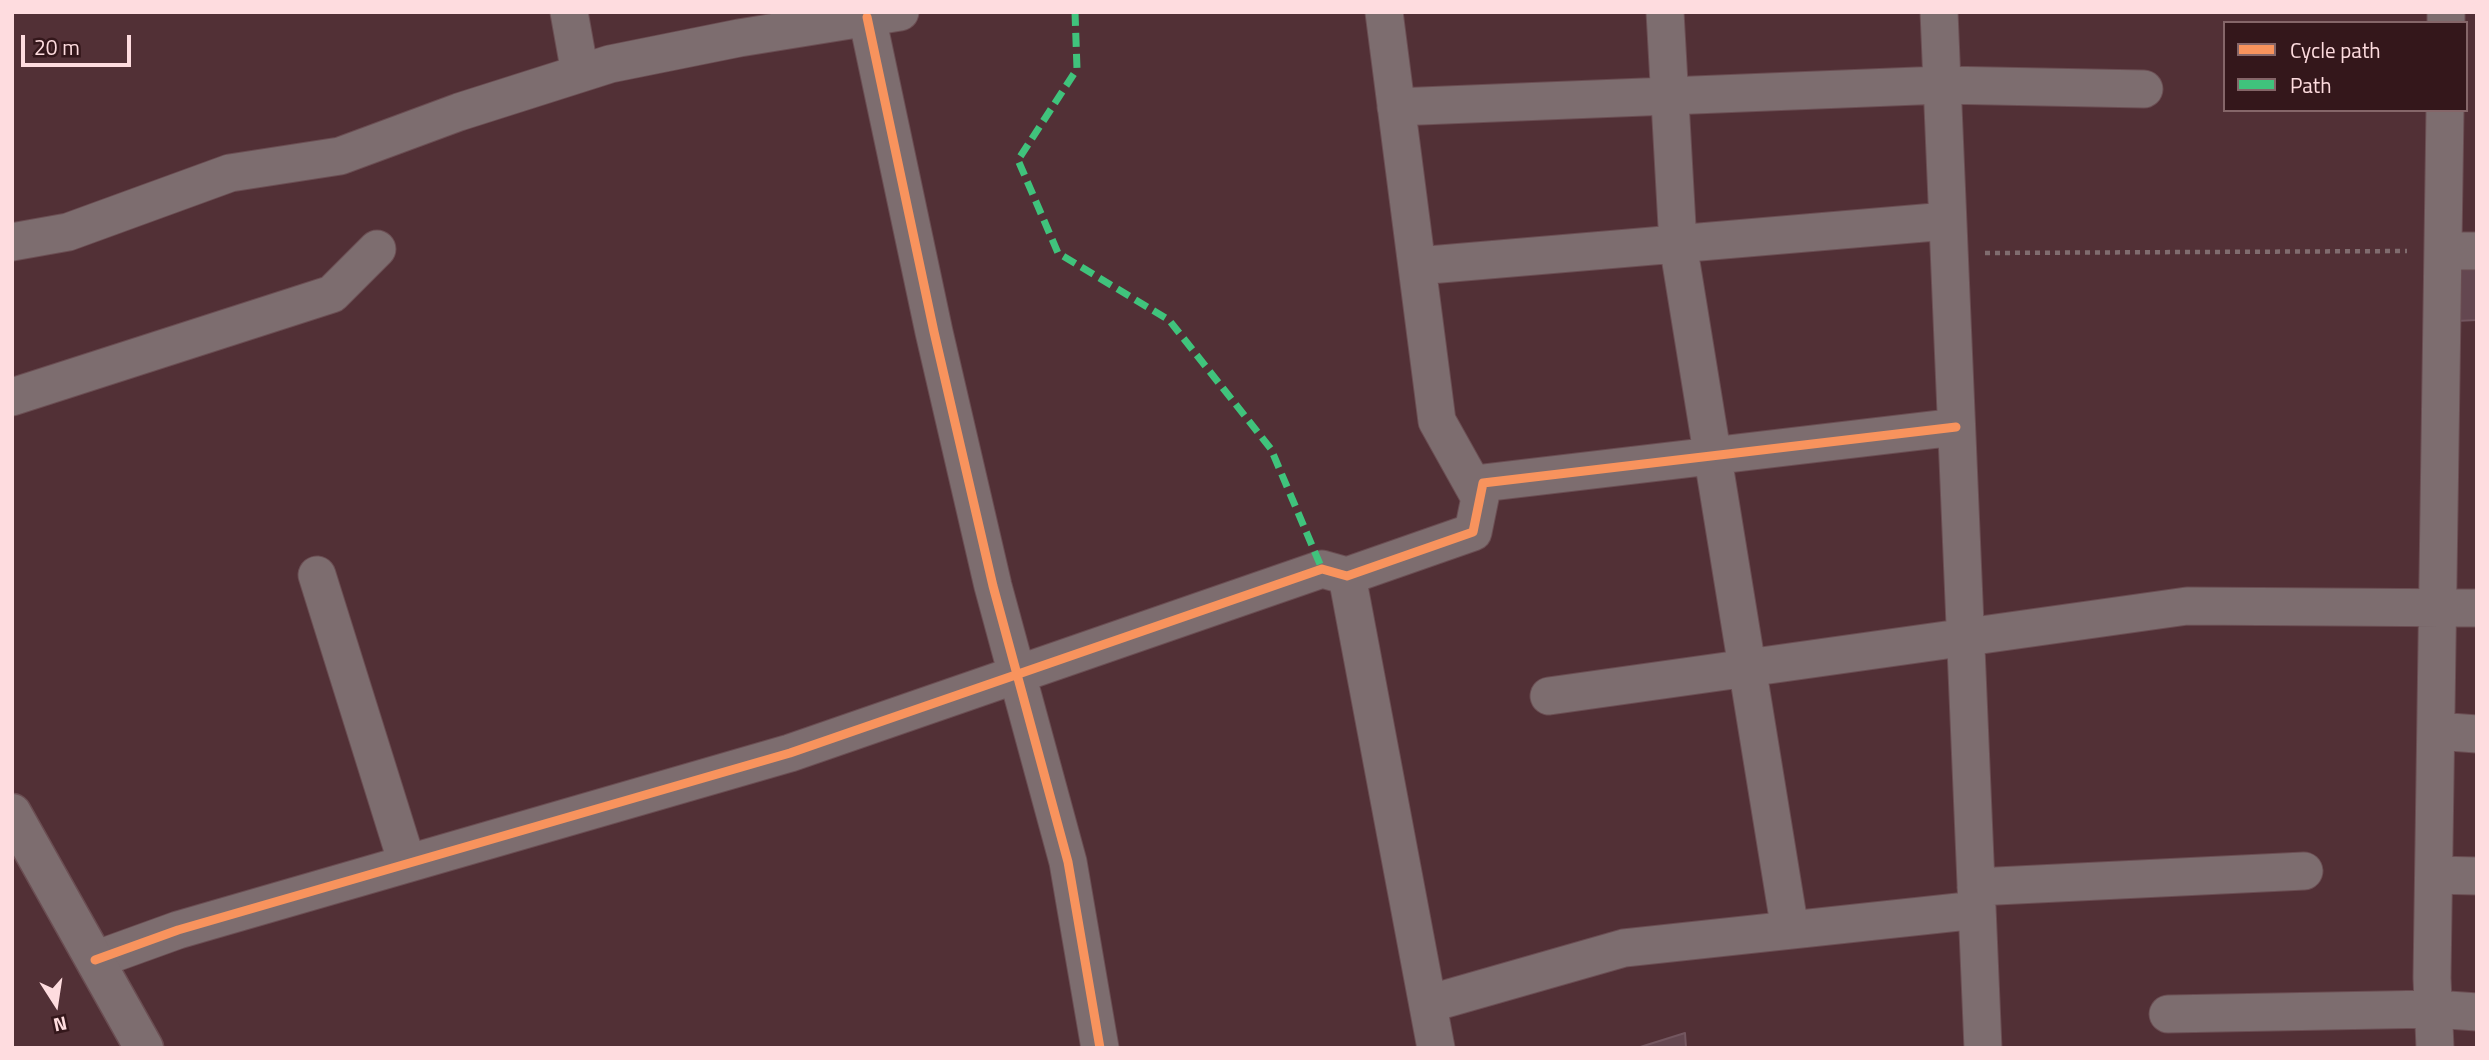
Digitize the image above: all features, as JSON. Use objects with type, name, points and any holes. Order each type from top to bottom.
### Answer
[{"type":"street","points":[[569,12],[580,73]]},
{"type":"street","points":[[1384,12],[1437,421],[1480,498]]},
{"type":"street","points":[[1665,12],[1678,243],[1790,930]]},
{"type":"street","points":[[1939,12],[1983,1048]]},
{"type":"street","points":[[12,242],[68,232],[230,173],[340,156],[459,112],[610,64],[739,38],[883,15],[940,359],[993,586],[1068,862],[1100,1048]]},
{"type":"street","points":[[1396,107],[1942,85],[2144,89]]},
{"type":"street","points":[[2435,1048],[2437,607],[2460,251],[2445,112]]},
{"type":"street","points":[[1417,266],[1678,243],[1948,237]]},
{"type":"street","points":[[12,397],[332,294],[377,249]]},
{"type":"street","points":[[95,960],[178,930],[790,753],[1322,569],[1347,576],[1473,533],[1483,484],[1956,427]]},
{"type":"street","points":[[317,575],[407,863]]},
{"type":"street","points":[[1347,576],[1436,1048]]},
{"type":"street","points":[[1549,696],[2187,606],[2477,608]]},
{"type":"street","points":[[2436,731],[2477,734]]},
{"type":"street","points":[[12,813],[145,1048]]},
{"type":"street","points":[[1428,1004],[1624,948],[1790,930],[1977,899],[2304,871]]},
{"type":"street","points":[[2434,876],[2477,876]]},
{"type":"street","points":[[2168,1014],[2434,1009],[2477,1012]]},
{"type":"path","points":[[1948,237],[2460,251]]},
{"type":"building","points":[[2477,263],[2477,320],[2455,321],[2452,264]]},
{"type":"building","points":[[1685,1033],[1686,1048],[1637,1048]]},
{"type":"marked path","points":[[1075,12],[1077,69],[1018,160],[1058,253],[1169,320],[1271,449],[1322,569]]},
{"type":"cycle path","points":[[867,17],[934,332],[993,586],[1068,862],[1100,1048]]},
{"type":"cycle path","points":[[95,960],[178,930],[790,753],[1322,569],[1347,576],[1473,532],[1483,483],[1956,427]]}]
